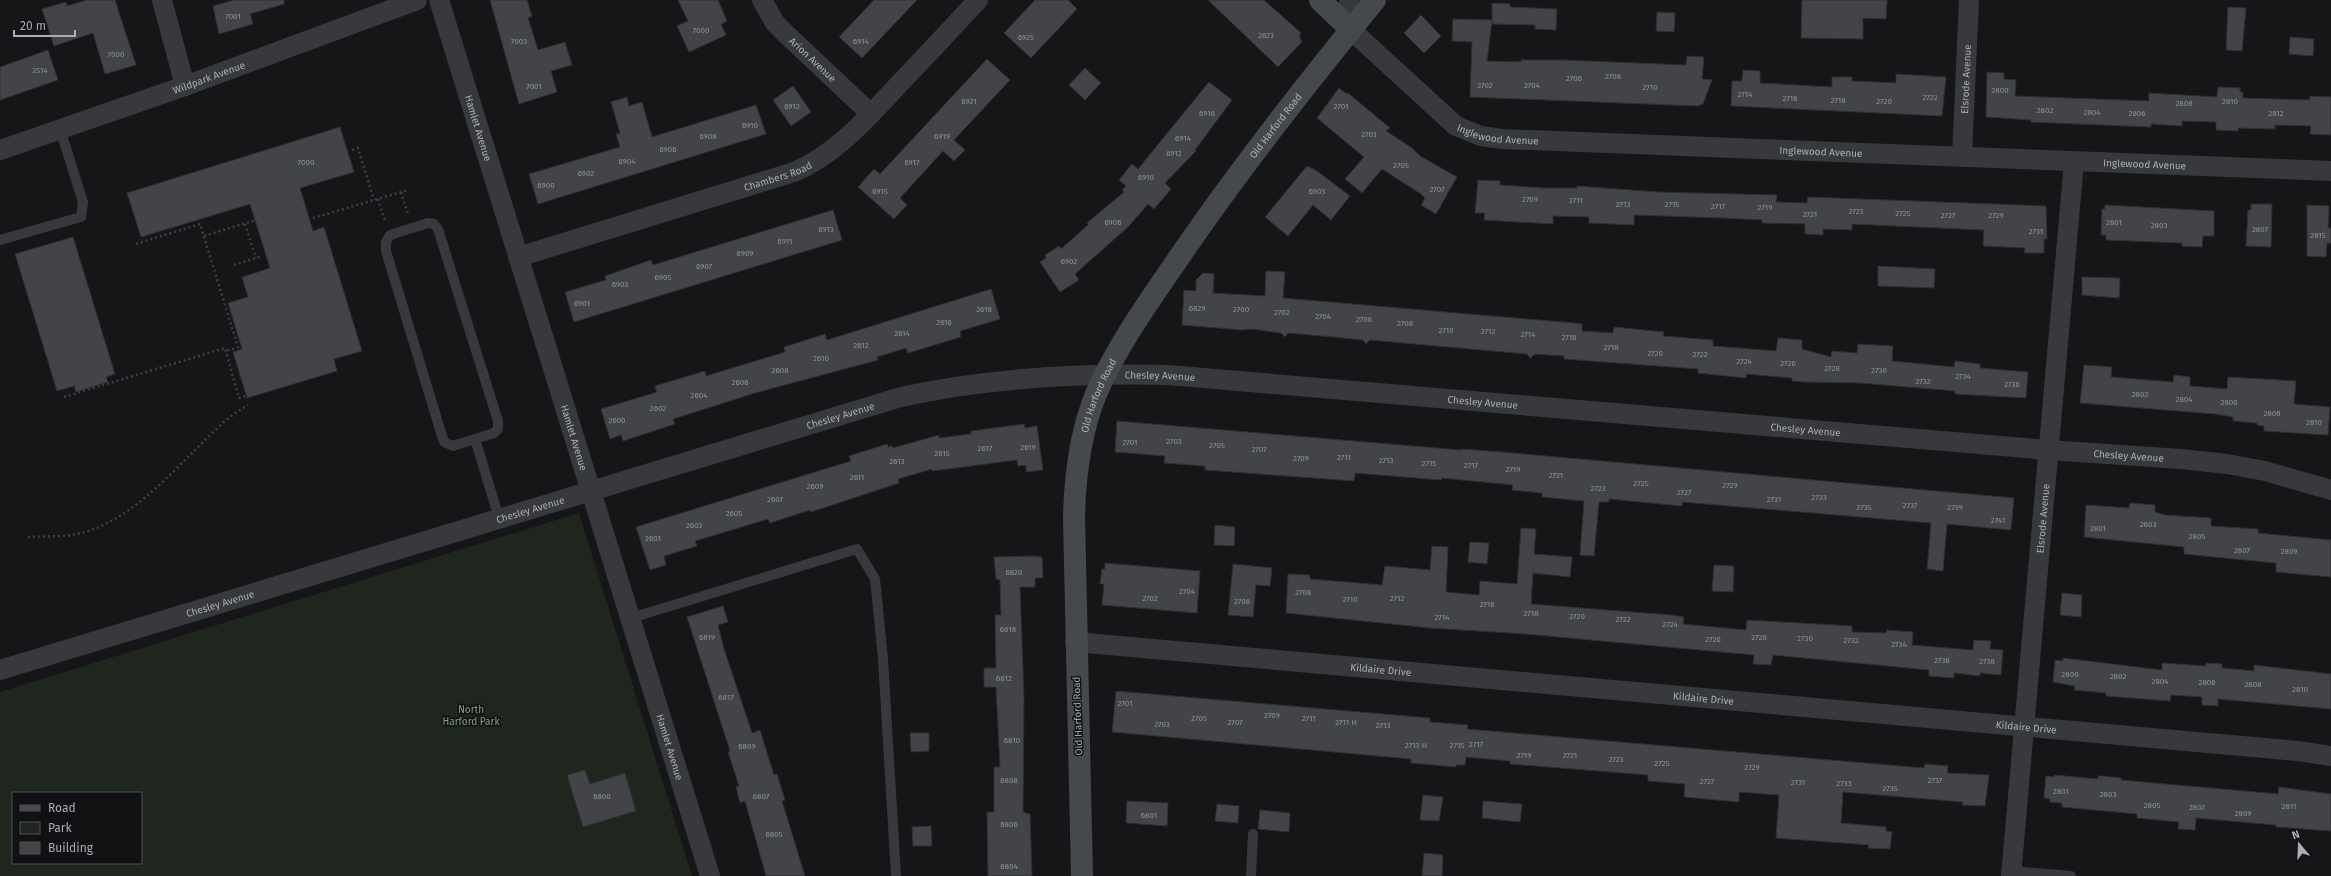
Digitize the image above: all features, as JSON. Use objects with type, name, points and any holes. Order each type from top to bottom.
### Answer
[{"type":"street","points":[[162,0],[185,86]]},
{"type":"street","name":"Wildpark Avenue","points":[[0,150],[185,86],[417,0]]},
{"type":"street","name":"Hamlet Avenue","points":[[439,0],[710,876]]},
{"type":"street","name":"Arion Avenue","points":[[762,0],[775,23],[871,114]]},
{"type":"street","name":"Chambers Road","points":[[518,257],[794,172],[813,164],[833,150],[871,114],[978,0]]},
{"type":"street","points":[[1320,0],[1350,30]]},
{"type":"street","points":[[1349,0],[1350,30]]},
{"type":"street","name":"Old Harford Road","points":[[1082,876],[1075,642],[1075,485],[1090,412],[1106,373],[1162,284],[1234,179],[1375,0]]},
{"type":"street","name":"Elsrode Avenue","points":[[1962,157],[1969,0]]},
{"type":"street","name":"Inglewood Avenue","points":[[1350,30],[1456,126],[1481,136],[1502,139],[2331,171]]},
{"type":"street","name":"Elsrode Avenue","points":[[2011,873],[2074,162]]},
{"type":"street","name":"Chesley Avenue","points":[[0,670],[901,397],[937,389],[1106,373],[1176,375],[2048,450],[2181,459],[2227,464],[2265,471],[2331,490]]},
{"type":"street","name":"Kildaire Drive","points":[[1075,642],[2024,728],[2298,751],[2331,756]]},
{"type":"lane","points":[[0,240],[81,217],[83,202],[60,129]]},
{"type":"lane","points":[[428,223],[434,224],[438,229],[498,421],[498,429],[494,433],[475,439],[453,446],[444,442],[386,251],[386,242],[390,235],[398,230],[428,223]]},
{"type":"lane","points":[[475,439],[499,518]]},
{"type":"lane","points":[[630,618],[857,549],[875,579],[883,658],[896,876]]},
{"type":"lane","points":[[1251,876],[1253,834]]},
{"type":"lane","points":[[2011,873],[2071,876]]},
{"type":"path","points":[[352,150],[358,148],[374,200]]},
{"type":"path","points":[[313,218],[408,190]]},
{"type":"path","points":[[401,192],[408,214]]},
{"type":"path","points":[[378,199],[386,221]]},
{"type":"path","points":[[204,236],[275,214]]},
{"type":"path","points":[[136,244],[200,224],[238,347],[226,351]]},
{"type":"path","points":[[245,224],[256,258]]},
{"type":"path","points":[[234,265],[262,256]]},
{"type":"path","points":[[64,397],[225,348],[239,398],[245,396]]},
{"type":"path","points":[[28,536],[71,535],[101,526],[150,493],[222,424],[248,405]]},
{"type":"green space","name":"North Harford Park","points":[[579,513],[692,876],[0,876],[0,692]]},
{"type":"building","points":[[87,0],[115,0],[136,65],[105,74],[93,33],[54,46],[42,9],[66,2],[67,6]]},
{"type":"building","points":[[234,0],[284,0],[284,4],[250,14],[253,24],[219,34],[213,6]]},
{"type":"building","points":[[490,0],[527,0],[532,16],[528,18],[538,50],[565,42],[572,65],[551,71],[557,92],[519,104]]},
{"type":"building","points":[[678,0],[718,0],[727,21],[721,24],[726,35],[689,52],[677,26],[688,21]]},
{"type":"building","points":[[874,0],[917,0],[862,58],[839,37]]},
{"type":"building","points":[[1035,0],[1068,0],[1077,9],[1031,58],[1004,33]]},
{"type":"building","points":[[1208,0],[1264,0],[1301,33],[1299,36],[1302,42],[1278,67]]},
{"type":"building","points":[[1802,0],[1887,0],[1886,19],[1863,18],[1863,39],[1801,38]]},
{"type":"building","points":[[1492,3],[1510,4],[1510,7],[1557,9],[1556,30],[1535,29],[1535,25],[1492,24]]},
{"type":"building","points":[[2228,7],[2246,8],[2242,51],[2226,50]]},
{"type":"building","points":[[1657,12],[1675,13],[1674,32],[1656,31]]},
{"type":"building","points":[[1421,15],[1441,36],[1424,53],[1404,33]]},
{"type":"building","points":[[1453,19],[1492,20],[1487,61],[1521,62],[1521,60],[1562,60],[1686,65],[1687,56],[1704,57],[1702,79],[1712,80],[1703,104],[1698,106],[1470,97],[1472,42],[1452,41]]},
{"type":"building","points":[[2290,37],[2314,39],[2313,56],[2289,54]]},
{"type":"building","points":[[48,50],[58,80],[0,100],[0,67]]},
{"type":"building","points":[[987,59],[1010,80],[954,140],[965,150],[954,161],[943,151],[900,198],[907,205],[894,219],[858,187],[874,169],[880,174]]},
{"type":"building","points":[[1085,68],[1101,83],[1085,100],[1069,85]]},
{"type":"building","points":[[1743,70],[1760,71],[1760,83],[1832,87],[1832,77],[1852,77],[1852,81],[1896,83],[1896,74],[1946,77],[1942,116],[1731,106],[1732,81],[1742,81]]},
{"type":"building","points":[[1987,72],[2004,73],[2004,79],[2016,80],[2015,96],[2149,101],[2149,93],[2217,97],[2218,87],[2240,88],[2240,92],[2243,92],[2243,98],[2310,100],[2310,96],[2331,97],[2331,135],[2310,134],[2311,126],[2275,125],[2275,129],[2238,128],[2238,131],[2216,130],[2216,122],[2182,121],[2182,126],[2151,124],[2151,127],[2031,122],[2031,120],[1986,117]]},
{"type":"building","points":[[1209,82],[1232,100],[1195,150],[1196,151],[1165,183],[1171,189],[1154,209],[1148,204],[1128,227],[1075,274],[1079,280],[1060,292],[1040,262],[1046,258],[1045,255],[1059,246],[1061,249],[1089,224],[1087,223],[1124,192],[1122,190],[1126,186],[1119,180],[1132,164],[1138,169]]},
{"type":"building","points":[[793,86],[811,112],[791,126],[773,100]]},
{"type":"building","points":[[1339,88],[1347,94],[1348,93],[1390,128],[1386,131],[1412,148],[1420,156],[1457,177],[1436,214],[1421,205],[1425,198],[1421,194],[1382,169],[1362,193],[1345,179],[1364,157],[1317,118]]},
{"type":"building","points":[[627,97],[629,106],[642,102],[652,137],[756,105],[766,134],[538,204],[529,174],[620,147],[616,134],[620,133],[611,102]]},
{"type":"building","points":[[340,127],[354,172],[300,188],[313,231],[324,227],[362,351],[334,359],[337,371],[247,398],[233,352],[242,349],[228,303],[248,297],[242,277],[270,268],[250,204],[141,237],[127,193]]},
{"type":"building","points":[[1307,166],[1317,171],[1350,196],[1331,220],[1313,205],[1288,236],[1265,217]]},
{"type":"building","points":[[1478,180],[1500,181],[1500,185],[1543,188],[1577,188],[1577,186],[1658,192],[1777,195],[1776,202],[1807,203],[1808,197],[2046,206],[2047,239],[2044,239],[2044,253],[2024,253],[2025,248],[1983,246],[1984,230],[1852,224],[1852,230],[1823,229],[1823,235],[1805,234],[1805,224],[1762,223],[1762,220],[1723,218],[1634,215],[1634,225],[1589,223],[1589,217],[1553,216],[1553,224],[1484,220],[1485,213],[1475,213]]},
{"type":"building","points":[[2251,204],[2272,204],[2271,247],[2246,246],[2248,210],[2251,210]]},
{"type":"building","points":[[2105,205],[2214,211],[2214,236],[2203,236],[2202,247],[2182,246],[2182,243],[2106,240],[2106,235],[2101,235],[2102,209],[2105,209]]},
{"type":"building","points":[[2307,205],[2329,206],[2328,228],[2331,228],[2331,243],[2327,243],[2326,257],[2307,256]]},
{"type":"building","points":[[833,210],[842,240],[574,322],[565,292],[606,280],[605,276],[651,260],[653,265]]},
{"type":"building","points":[[73,237],[115,374],[106,377],[108,382],[76,392],[74,386],[57,391],[15,254]]},
{"type":"building","points":[[1878,266],[1935,269],[1934,288],[1878,286]]},
{"type":"building","points":[[1266,271],[1285,272],[1283,298],[1574,323],[1582,324],[1582,331],[1613,333],[1614,327],[1664,332],[1663,336],[1713,340],[1713,346],[1776,351],[1778,338],[1802,340],[1802,349],[1831,357],[1832,351],[1857,353],[1858,344],[1893,346],[1892,361],[1954,367],[1955,361],[1980,364],[1980,368],[2028,372],[2026,398],[1955,394],[1955,391],[1861,383],[1792,381],[1792,378],[1746,374],[1746,378],[1698,373],[1698,369],[1564,359],[1564,356],[1535,354],[1530,358],[1527,354],[1370,340],[1366,344],[1363,340],[1288,333],[1285,337],[1281,333],[1251,329],[1242,330],[1182,325],[1184,290],[1196,291],[1196,280],[1203,273],[1214,274],[1213,293],[1265,296]]},
{"type":"building","points":[[2082,277],[2120,278],[2119,298],[2082,295]]},
{"type":"building","points":[[991,289],[1000,319],[960,331],[961,337],[908,353],[906,348],[877,357],[878,360],[755,393],[673,419],[675,424],[623,441],[621,435],[610,439],[601,409],[657,392],[655,386],[705,371],[706,376],[785,352],[784,347],[825,334],[827,340]]},
{"type":"building","points":[[2084,365],[2112,367],[2111,377],[2173,382],[2174,375],[2190,377],[2190,386],[2227,389],[2228,377],[2296,381],[2294,404],[2330,407],[2328,435],[2264,431],[2264,426],[2257,425],[2257,423],[2233,421],[2233,417],[2215,414],[2080,403]]},
{"type":"building","points":[[1117,421],[1461,450],[1502,452],[2014,498],[2011,530],[1947,524],[1943,571],[1927,569],[1931,523],[1682,502],[1682,506],[1609,499],[1609,502],[1599,502],[1594,556],[1580,555],[1584,501],[1542,497],[1542,493],[1512,490],[1513,485],[1442,478],[1441,480],[1355,473],[1354,481],[1205,470],[1205,466],[1164,463],[1165,456],[1115,452]]},
{"type":"building","points":[[1024,424],[1025,428],[1037,426],[1043,470],[1026,472],[1026,465],[1018,466],[1017,460],[932,471],[932,469],[898,479],[899,483],[811,512],[810,510],[770,523],[768,519],[695,541],[697,546],[664,556],[666,565],[650,570],[636,527],[851,461],[849,456],[887,444],[888,447],[892,446],[893,448],[939,435],[939,438],[971,434],[971,431]]},
{"type":"building","points":[[2130,503],[2155,505],[2155,512],[2165,515],[2211,518],[2211,526],[2258,529],[2258,533],[2331,540],[2331,577],[2276,572],[2276,563],[2184,554],[2184,547],[2084,537],[2086,505],[2129,508]]},
{"type":"building","points":[[1215,525],[1235,527],[1234,546],[1214,545]]},
{"type":"building","points":[[1521,528],[1536,529],[1534,554],[1572,557],[1570,577],[1533,573],[1531,604],[1671,615],[1684,617],[1683,624],[1746,630],[1747,620],[1852,626],[1852,632],[1886,633],[1887,630],[1913,632],[1912,645],[1973,650],[1974,640],[1991,641],[1990,649],[2003,650],[2001,675],[1980,673],[1980,676],[1954,673],[1954,678],[1929,676],[1929,670],[1773,655],[1771,665],[1753,664],[1754,655],[1526,634],[1430,628],[1286,613],[1288,574],[1310,575],[1310,579],[1382,585],[1385,566],[1430,570],[1432,546],[1448,547],[1446,592],[1479,595],[1480,581],[1517,584]]},
{"type":"building","points":[[1470,542],[1489,543],[1487,564],[1468,562]]},
{"type":"building","points":[[994,557],[1042,557],[1043,578],[1035,578],[1035,587],[1020,587],[1024,698],[1023,812],[1030,814],[1032,876],[988,876],[987,812],[994,812],[994,767],[1000,767],[996,687],[984,687],[984,668],[996,668],[995,615],[1001,615],[1000,580],[996,579]]},
{"type":"building","points":[[1105,563],[1200,571],[1197,613],[1102,605],[1104,584],[1100,584],[1102,569],[1105,569]]},
{"type":"building","points":[[1233,564],[1272,568],[1270,586],[1256,585],[1253,617],[1228,615]]},
{"type":"building","points":[[1714,565],[1734,566],[1733,592],[1712,591]]},
{"type":"building","points":[[2062,593],[2082,595],[2081,617],[2060,615]]},
{"type":"building","points":[[723,606],[728,622],[718,625],[724,649],[752,733],[760,730],[774,775],[777,774],[785,800],[782,801],[805,876],[766,876],[745,801],[740,803],[736,787],[739,786],[728,752],[730,751],[687,617]]},
{"type":"building","points":[[2063,658],[2162,670],[2162,663],[2206,666],[2206,663],[2222,664],[2222,668],[2254,671],[2254,665],[2331,674],[2331,709],[2218,699],[2218,706],[2202,705],[2202,697],[2171,695],[2170,701],[2106,696],[2106,693],[2074,690],[2075,686],[2053,682],[2055,660],[2063,661]]},
{"type":"building","points":[[1116,691],[1430,718],[1430,722],[1468,725],[1467,729],[1924,768],[1925,764],[1948,766],[1947,773],[1989,775],[1985,806],[1962,805],[1963,802],[1843,792],[1841,823],[1886,827],[1886,831],[1892,832],[1890,849],[1868,848],[1869,845],[1776,838],[1779,795],[1739,792],[1739,802],[1684,797],[1685,784],[1648,781],[1648,775],[1510,764],[1510,761],[1466,757],[1465,765],[1456,765],[1456,767],[1411,763],[1411,759],[1112,732]]},
{"type":"building","points":[[910,733],[929,733],[929,751],[911,752]]},
{"type":"building","points":[[585,770],[590,784],[625,773],[636,811],[583,827],[567,775]]},
{"type":"building","points":[[2054,775],[2098,779],[2098,776],[2103,776],[2121,778],[2121,780],[2278,794],[2279,787],[2331,794],[2331,831],[2276,827],[2276,825],[2196,818],[2195,830],[2178,829],[2179,822],[2137,818],[2137,814],[2062,807],[2062,803],[2050,802],[2050,799],[2044,798],[2046,776],[2054,777]]},
{"type":"building","points":[[1423,795],[1443,797],[1439,821],[1420,820]]},
{"type":"building","points":[[1127,801],[1168,803],[1167,826],[1126,823]]},
{"type":"building","points":[[1483,801],[1522,804],[1520,822],[1482,818]]},
{"type":"building","points":[[1217,804],[1239,806],[1238,823],[1215,821]]},
{"type":"building","points":[[1260,810],[1290,813],[1289,832],[1258,829]]},
{"type":"building","points":[[931,826],[932,846],[913,846],[912,827]]},
{"type":"building","points":[[1424,853],[1443,855],[1442,876],[1422,876]]}]
